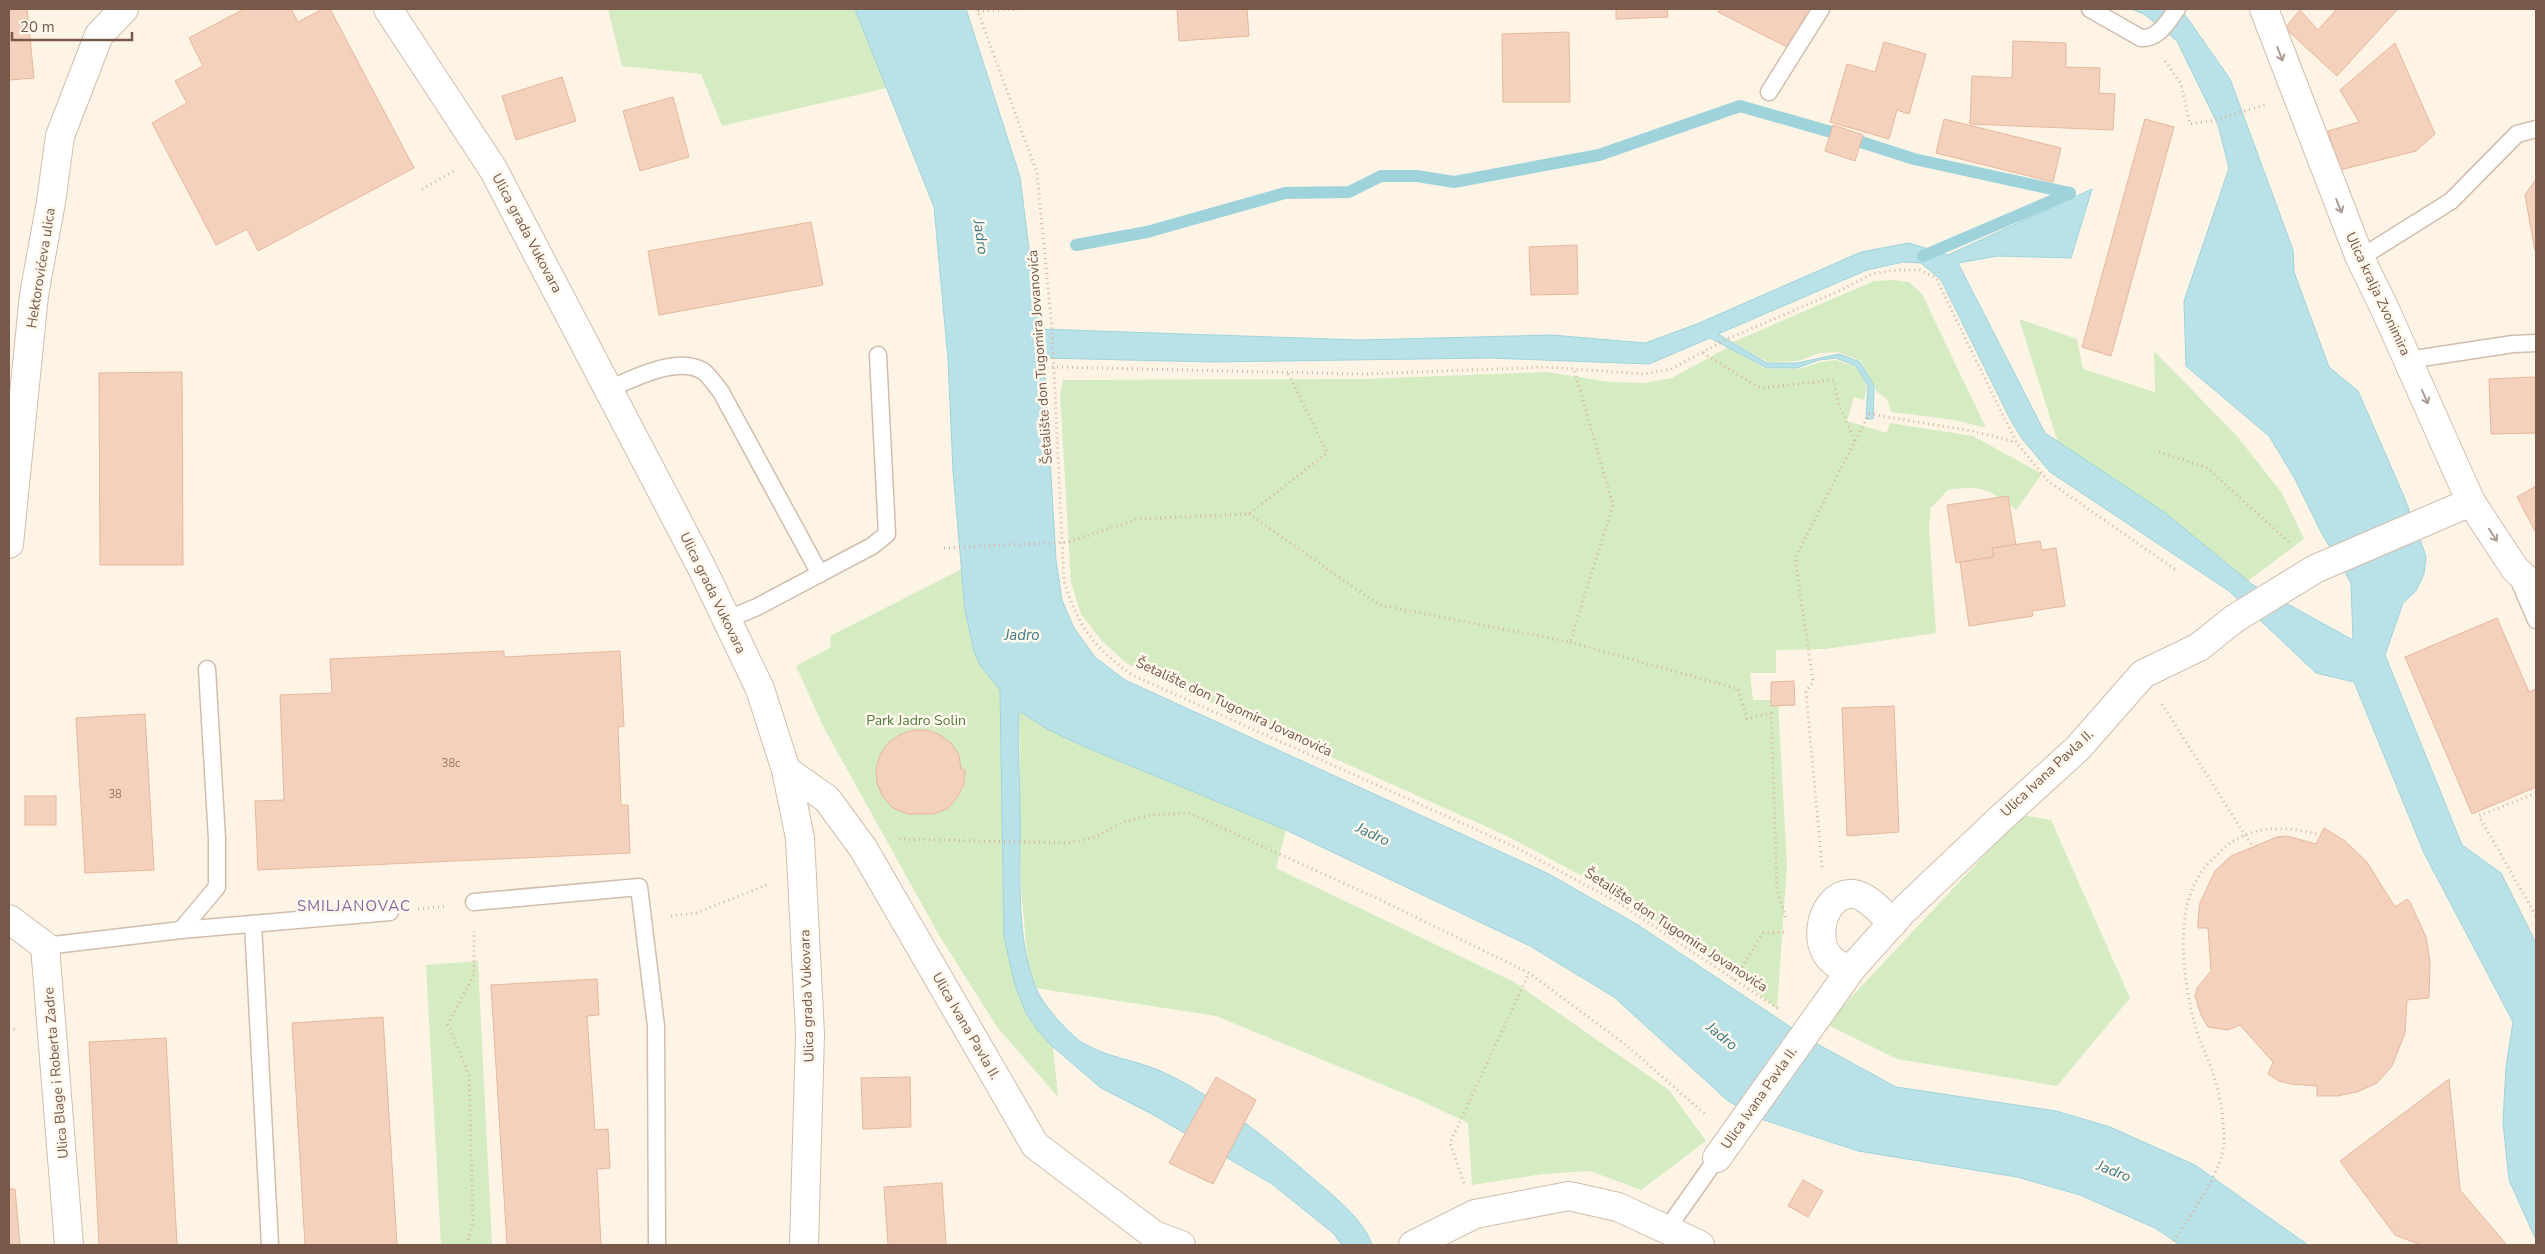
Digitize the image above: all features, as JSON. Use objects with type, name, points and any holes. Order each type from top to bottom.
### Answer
[{"type":"street","name":"Hektorovićeva ulica","points":[[9,544],[34,295],[51,202],[60,136],[99,35],[124,9]]},
{"type":"street","name":"Ulica grada Vukovara","points":[[388,9],[493,169],[728,619],[760,689],[786,770],[800,838],[810,1034],[804,1245]]},
{"type":"street","name":"Ulica kralja Zvonimira","points":[[2264,9],[2360,258],[2471,502],[2514,569],[2536,588]]},
{"type":"street","name":"Ulica Ivana Pavla II.","points":[[1731,1137],[1852,968],[1893,923],[1998,820],[2078,748],[2143,674],[2199,647],[2234,619],[2315,569],[2471,502]]},
{"type":"street","name":"Ulica Ivana Pavla II.","points":[[786,770],[827,799],[863,848],[1035,1145],[1154,1235],[1181,1245]]},
{"type":"street","points":[[1852,968],[1839,967],[1827,956],[1821,938],[1821,926],[1826,912],[1844,896],[1854,894],[1864,898],[1893,923]]},
{"type":"street","points":[[9,919],[45,946]]},
{"type":"street","name":"Ulica Blage i Roberta Zadre","points":[[45,946],[69,1245]]},
{"type":"street","name":"Ulica Ivana Pavla II.","points":[[1413,1245],[1475,1214],[1569,1196],[1618,1207],[1683,1240]]},
{"type":"lane","points":[[1768,92],[1821,9]]},
{"type":"lane","points":[[2090,9],[2141,38],[2149,38],[2158,34],[2177,9]]},
{"type":"lane","points":[[2360,258],[2450,201],[2517,134],[2536,129]]},
{"type":"lane","points":[[2408,360],[2513,344],[2536,343]]},
{"type":"lane","points":[[728,619],[757,607],[820,574],[872,546],[887,534],[878,355]]},
{"type":"lane","points":[[609,389],[655,369],[678,366],[702,370],[721,392],[820,574]]},
{"type":"lane","points":[[2514,569],[2536,620]]},
{"type":"lane","points":[[181,930],[218,887],[207,668]]},
{"type":"lane","points":[[474,902],[639,887],[656,1026],[657,1245]]},
{"type":"lane","points":[[45,946],[181,930],[390,912]]},
{"type":"lane","points":[[253,924],[270,1245]]},
{"type":"lane","name":"Ulica Ivana Pavla II.","points":[[1683,1240],[1731,1137]]},
{"type":"path","points":[[978,10],[1018,9]]},
{"type":"path","name":"Šetalište don Tugomira Jovanovića","points":[[978,10],[1037,173],[1052,329],[1052,367],[1064,581],[1073,610],[1092,640],[1110,659],[1132,675],[1515,847],[1564,872],[1619,903],[1806,1030]]},
{"type":"path","points":[[2181,84],[2190,124],[2211,121],[2246,111]]},
{"type":"path","points":[[422,189],[459,168]]},
{"type":"path","points":[[1052,367],[1363,374],[1546,367],[1644,374],[1671,369],[1727,339],[1837,292],[1872,274],[1897,270],[1920,270],[1936,278],[2016,442],[2048,481],[2176,570]]},
{"type":"path","points":[[1703,352],[1760,388],[1834,380],[1838,402],[1855,441]]},
{"type":"path","points":[[1570,642],[1613,505],[1574,369]]},
{"type":"path","points":[[944,548],[1063,542],[1138,519],[1249,514],[1327,453],[1288,373]]},
{"type":"path","points":[[1822,874],[1806,692],[1813,682],[1795,558],[1870,414],[1972,430],[2016,442]]},
{"type":"path","points":[[2159,452],[2206,467],[2283,536]]},
{"type":"path","points":[[1249,514],[1379,605],[1570,642],[1738,688],[1747,719],[1771,713],[1777,889],[1792,938]]},
{"type":"path","points":[[2143,674],[2252,846]]},
{"type":"path","points":[[2536,793],[2479,816],[2536,916]]},
{"type":"path","points":[[889,839],[1032,844],[1076,841],[1092,838],[1122,822],[1153,815],[1189,813],[1376,898],[1529,973],[1626,1046],[1731,1137]]},
{"type":"path","points":[[2171,1245],[2215,1174],[2223,1156],[2224,1143],[2222,1111],[2213,1072],[2195,1026],[2187,987],[2182,933],[2190,898],[2202,872],[2222,850],[2244,835],[2282,827],[2320,835]]},
{"type":"path","points":[[643,920],[696,913],[774,883]]},
{"type":"path","points":[[390,912],[474,902],[474,975],[448,1024],[469,1075],[473,1222],[467,1245]]},
{"type":"path","points":[[1734,980],[1763,933],[1790,932]]},
{"type":"path","points":[[1475,1214],[1450,1143],[1529,973]]},
{"type":"green space","points":[[608,9],[855,9],[887,88],[722,126],[701,74],[622,66]]},
{"type":"green space","points":[[1893,280],[1909,282],[1922,294],[1986,428],[1955,420],[1891,412],[1887,399],[1877,392],[1861,361],[1838,352],[1819,353],[1798,361],[1768,362],[1733,342],[1874,281]]},
{"type":"green space","points":[[2019,319],[2077,339],[2083,369],[2155,392],[2154,351],[2236,435],[2282,493],[2304,539],[2245,583],[2059,446]]},
{"type":"green space","points":[[1728,347],[1766,369],[1799,369],[1820,362],[1836,360],[1856,367],[1867,386],[1864,400],[1854,397],[1847,421],[1887,433],[1890,423],[1973,436],[2042,474],[2016,510],[1985,490],[1969,488],[1948,490],[1931,508],[1929,527],[1936,633],[1825,649],[1776,650],[1776,673],[1750,673],[1753,700],[1778,700],[1787,865],[1777,1009],[1740,978],[1623,898],[1507,836],[1153,677],[1126,663],[1102,641],[1081,614],[1071,583],[1060,394],[1063,380],[1363,379],[1547,372],[1610,382],[1644,383],[1672,378]]},
{"type":"green space","name":"Park Jadro Solin","points":[[962,569],[965,610],[974,651],[1000,690],[1004,937],[1015,985],[1039,1032],[1053,1047],[1058,1097],[997,1027],[939,935],[823,726],[796,666],[831,647],[830,636]]},
{"type":"green space","points":[[1019,711],[1047,729],[1083,746],[1286,830],[1276,868],[1514,982],[1669,1090],[1706,1141],[1641,1190],[1590,1171],[1543,1174],[1472,1185],[1468,1123],[1415,1098],[1216,1016],[1035,988],[1028,964],[1021,888]]},
{"type":"green space","points":[[2022,815],[2051,820],[2130,998],[2057,1086],[1897,1059],[1826,1024]]},
{"type":"green space","points":[[478,961],[492,1245],[441,1245],[426,965]]},
{"type":"water","name":"Jadro","points":[[855,9],[966,9],[1020,177],[1039,329],[1360,340],[1552,335],[1645,343],[1697,324],[1861,252],[1909,243],[1948,255],[2092,189],[2071,258],[1997,256],[1958,263],[2045,433],[2164,512],[2253,585],[2353,640],[2351,583],[2321,532],[2295,479],[2269,436],[2186,366],[2184,301],[2229,168],[2218,125],[2177,41],[2144,14],[2131,9],[2181,9],[2230,79],[2293,250],[2294,272],[2329,367],[2358,391],[2405,499],[2426,556],[2424,574],[2416,591],[2403,603],[2385,655],[2462,845],[2501,873],[2536,943],[2536,1240],[2509,1180],[2503,1122],[2506,1067],[2513,1022],[2424,853],[2354,682],[2316,673],[2229,591],[2050,472],[2023,440],[2011,421],[1941,280],[1921,263],[1903,262],[1867,270],[1718,334],[1767,363],[1797,363],[1839,354],[1860,362],[1874,386],[1873,419],[1866,419],[1868,386],[1856,366],[1836,358],[1819,360],[1797,368],[1767,368],[1710,338],[1649,364],[1488,358],[1213,362],[1044,358],[1056,560],[1062,600],[1074,628],[1095,657],[1125,680],[1547,873],[1638,925],[1810,1040],[1896,1087],[2056,1111],[2110,1127],[2195,1165],[2308,1245],[2180,1245],[2155,1228],[2080,1195],[2017,1177],[1858,1151],[1761,1119],[1728,1101],[1614,997],[1530,946],[1286,830],[1083,746],[1047,729],[1019,711],[1020,901],[1024,944],[1035,986],[1042,1000],[1061,1024],[1080,1041],[1099,1051],[1148,1066],[1176,1078],[1233,1114],[1286,1155],[1341,1203],[1360,1224],[1372,1245],[1342,1245],[1334,1234],[1272,1184],[1150,1113],[1101,1088],[1053,1047],[1039,1032],[1026,1013],[1015,985],[1004,937],[1000,690],[980,665],[974,651],[965,610],[953,471],[948,359],[934,207]]},
{"type":"building","points":[[9,9],[27,9],[34,78],[9,80]]},
{"type":"building","points":[[244,9],[291,9],[298,22],[323,9],[330,9],[414,168],[258,251],[247,229],[216,245],[152,123],[187,103],[175,81],[203,66],[189,38]]},
{"type":"building","points":[[1177,9],[1247,9],[1249,36],[1179,41]]},
{"type":"building","points":[[1616,9],[1667,9],[1668,17],[1616,19]]},
{"type":"building","points":[[1720,9],[1808,9],[1789,48],[1718,12]]},
{"type":"building","points":[[2337,9],[2398,9],[2337,76],[2285,28],[2300,10],[2318,30]]},
{"type":"building","points":[[1569,32],[1570,102],[1503,102],[1502,34]]},
{"type":"building","points":[[2013,41],[2066,43],[2066,67],[2100,68],[2099,93],[2115,94],[2113,130],[1970,124],[1972,76],[2012,78]]},
{"type":"building","points":[[1884,42],[1926,54],[1909,114],[1897,110],[1889,139],[1830,122],[1847,64],[1875,72]]},
{"type":"building","points":[[2395,43],[2435,134],[2416,151],[2340,170],[2328,131],[2359,122],[2340,90]]},
{"type":"building","points":[[562,77],[576,121],[516,140],[502,96]]},
{"type":"building","points":[[673,97],[689,157],[640,171],[623,111]]},
{"type":"building","points":[[1944,119],[2061,148],[2053,182],[1936,153]]},
{"type":"building","points":[[2145,119],[2174,127],[2111,356],[2082,347]]},
{"type":"building","points":[[1833,125],[1863,135],[1855,161],[1825,151]]},
{"type":"building","points":[[2536,179],[2536,251],[2535,251],[2525,195]]},
{"type":"building","points":[[811,222],[823,285],[659,315],[648,251]]},
{"type":"building","points":[[1577,245],[1578,294],[1531,295],[1529,247]]},
{"type":"building","points":[[182,372],[183,565],[100,565],[99,373]]},
{"type":"building","points":[[2536,377],[2536,433],[2491,434],[2489,379]]},
{"type":"building","points":[[2536,486],[2536,533],[2517,497]]},
{"type":"building","points":[[2008,496],[2016,545],[1992,548],[1994,557],[1956,563],[1947,505]]},
{"type":"building","points":[[2040,541],[2042,550],[2056,548],[2065,606],[2032,611],[2033,616],[1969,626],[1960,562],[1994,557],[1992,548]]},
{"type":"building","points":[[2497,618],[2529,692],[2536,689],[2536,787],[2472,814],[2405,657]]},
{"type":"building","points":[[504,651],[504,657],[620,651],[624,726],[618,727],[621,805],[628,805],[630,853],[258,870],[255,801],[284,800],[280,695],[332,693],[330,659]]},
{"type":"building","points":[[1794,681],[1795,705],[1771,706],[1771,682]]},
{"type":"building","points":[[1894,706],[1899,832],[1847,836],[1842,708]]},
{"type":"building","points":[[145,714],[154,870],[85,873],[76,718]]},
{"type":"building","points":[[913,730],[927,730],[940,735],[951,743],[959,755],[961,769],[965,770],[964,784],[957,798],[947,809],[934,814],[908,814],[893,808],[883,797],[877,783],[876,769],[880,755],[888,743],[899,735]]},
{"type":"building","points":[[25,796],[56,796],[56,825],[25,825]]},
{"type":"building","points":[[2324,828],[2345,841],[2367,862],[2395,907],[2407,899],[2410,902],[2426,937],[2430,962],[2429,998],[2407,1000],[2405,1033],[2392,1066],[2377,1083],[2357,1092],[2337,1096],[2317,1096],[2317,1086],[2291,1084],[2279,1081],[2268,1074],[2273,1062],[2240,1025],[2228,1030],[2208,1027],[2201,1015],[2195,996],[2197,988],[2211,971],[2208,928],[2198,928],[2198,920],[2200,903],[2215,871],[2231,856],[2277,837],[2287,836],[2316,844]]},
{"type":"building","points":[[597,979],[599,1015],[587,1016],[595,1130],[608,1129],[610,1168],[597,1169],[601,1245],[507,1245],[491,985]]},
{"type":"building","points":[[383,1017],[397,1245],[305,1245],[292,1023]]},
{"type":"building","points":[[166,1038],[177,1245],[99,1245],[89,1042]]},
{"type":"building","points":[[910,1077],[911,1127],[863,1129],[861,1078]]},
{"type":"building","points":[[1216,1077],[1256,1100],[1213,1184],[1169,1163]]},
{"type":"building","points":[[2449,1079],[2460,1190],[2507,1245],[2421,1245],[2395,1235],[2340,1161]]},
{"type":"building","points":[[1803,1180],[1823,1191],[1808,1217],[1788,1206]]},
{"type":"building","points":[[942,1183],[946,1245],[888,1245],[884,1187]]},
{"type":"building","points":[[9,1189],[15,1189],[20,1245],[9,1245]]},
{"type":"waterway","points":[[1076,245],[1147,232],[1285,193],[1349,192],[1381,176],[1417,176],[1454,182],[1599,155],[1740,106],[1831,132]]},
{"type":"waterway","points":[[1861,142],[1914,159],[2070,193]]},
{"type":"waterway","points":[[1923,256],[2070,193]]},
{"type":"district","name":"SMILJANOVAC","points":[[354,906]]}]
